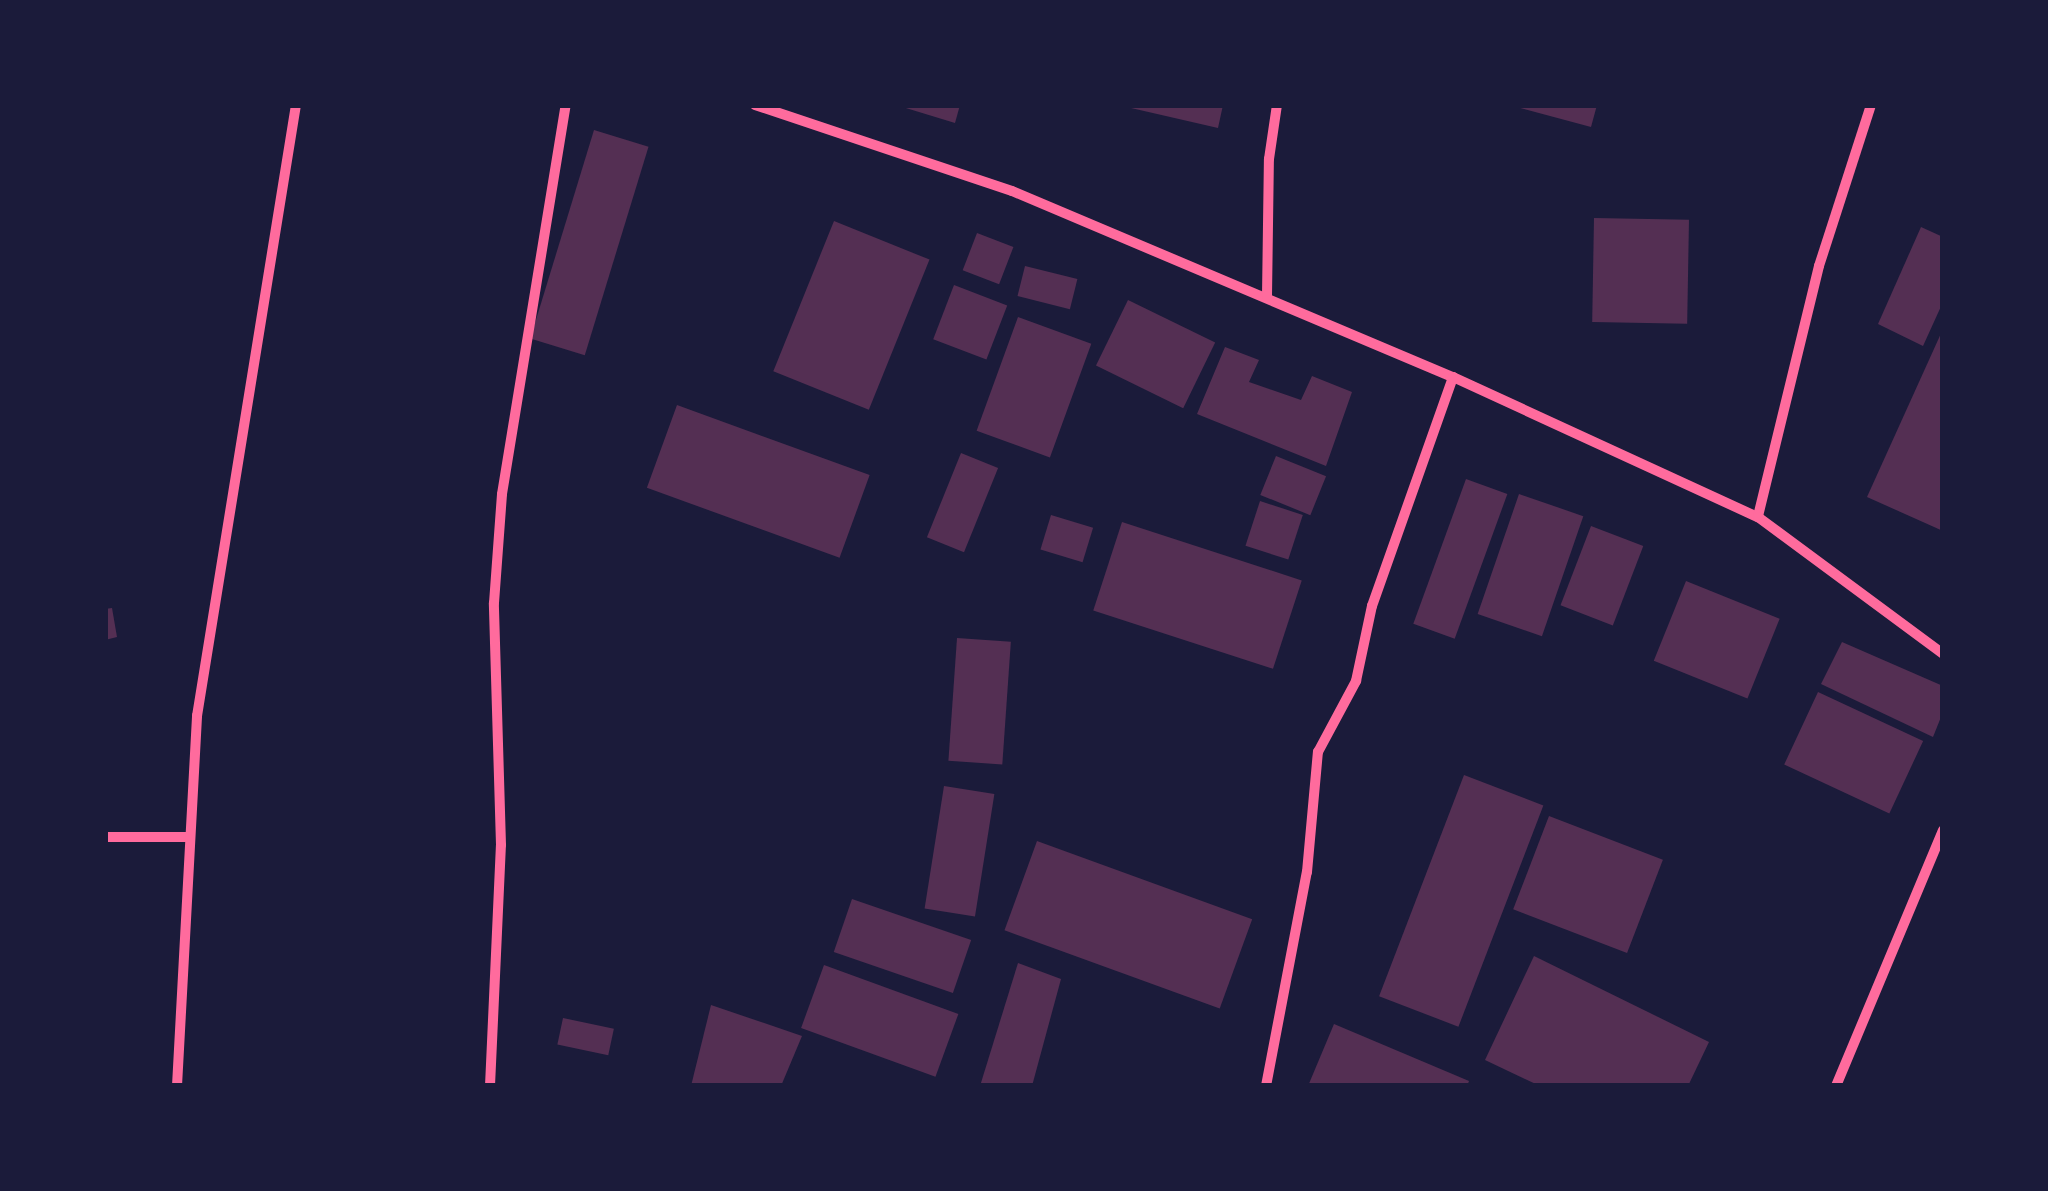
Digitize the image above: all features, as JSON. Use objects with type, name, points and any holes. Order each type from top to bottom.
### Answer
[{"type":"street","points":[[177,1086],[197,716],[296,105]]},
{"type":"street","points":[[490,1086],[501,844],[498,548],[566,105]]},
{"type":"street","points":[[754,105],[1012,191],[1453,377],[1758,517],[1943,654]]},
{"type":"street","points":[[1267,296],[1268,159],[1277,105]]},
{"type":"street","points":[[1758,517],[1819,266],[1871,105]]},
{"type":"street","points":[[1266,1086],[1307,872],[1318,752],[1356,681],[1372,606],[1453,377]]},
{"type":"street","points":[[1836,1086],[1943,830]]},
{"type":"street","points":[[105,837],[188,837]]},
{"type":"building","points":[[896,105],[960,105],[955,123]]},
{"type":"building","points":[[1118,105],[1223,105],[1218,128]]},
{"type":"building","points":[[1509,105],[1597,105],[1591,127]]},
{"type":"building","points":[[594,130],[649,147],[585,355],[530,338]]},
{"type":"building","points":[[1594,218],[1689,220],[1687,324],[1592,322]]},
{"type":"building","points":[[834,221],[929,260],[869,410],[773,371]]},
{"type":"building","points":[[1921,227],[1943,237],[1943,302],[1923,346],[1878,324]]},
{"type":"building","points":[[977,233],[1013,247],[999,284],[963,270]]},
{"type":"building","points":[[1025,266],[1077,279],[1070,309],[1018,296]]},
{"type":"building","points":[[954,285],[1007,305],[986,360],[933,339]]},
{"type":"building","points":[[1128,300],[1215,343],[1183,408],[1096,366]]},
{"type":"building","points":[[1018,317],[1091,344],[1050,457],[977,431]]},
{"type":"building","points":[[1943,329],[1943,531],[1867,497]]},
{"type":"building","points":[[1225,347],[1259,360],[1249,382],[1301,400],[1312,376],[1352,392],[1326,466],[1197,414]]},
{"type":"building","points":[[677,405],[870,475],[840,558],[647,488]]},
{"type":"building","points":[[961,453],[998,468],[964,552],[927,537]]},
{"type":"building","points":[[1276,456],[1326,476],[1310,515],[1260,495]]},
{"type":"building","points":[[1466,479],[1507,494],[1455,639],[1413,624]]},
{"type":"building","points":[[1519,494],[1583,516],[1542,636],[1478,614]]},
{"type":"building","points":[[1260,501],[1303,515],[1288,560],[1245,546]]},
{"type":"building","points":[[1051,515],[1093,528],[1083,562],[1040,549]]},
{"type":"building","points":[[1122,522],[1302,580],[1273,669],[1093,610]]},
{"type":"building","points":[[1591,526],[1643,546],[1613,625],[1561,605]]},
{"type":"building","points":[[1686,581],[1780,619],[1747,699],[1654,661]]},
{"type":"building","points":[[112,608],[117,637],[105,640],[105,609]]},
{"type":"building","points":[[957,638],[1011,642],[1002,764],[948,761]]},
{"type":"building","points":[[1842,642],[1943,686],[1943,712],[1933,737],[1821,684]]},
{"type":"building","points":[[1818,692],[1923,741],[1889,814],[1784,765]]},
{"type":"building","points":[[1464,775],[1543,805],[1458,1027],[1379,996]]},
{"type":"building","points":[[944,786],[994,794],[975,916],[925,908]]},
{"type":"building","points":[[1549,816],[1663,860],[1627,953],[1513,909]]},
{"type":"building","points":[[1037,841],[1252,919],[1220,1009],[1005,930]]},
{"type":"building","points":[[852,899],[971,940],[953,993],[834,952]]},
{"type":"building","points":[[1534,956],[1709,1042],[1688,1086],[1540,1086],[1485,1060]]},
{"type":"building","points":[[1018,963],[1061,979],[1032,1086],[980,1086]]},
{"type":"building","points":[[824,965],[958,1014],[935,1077],[801,1028]]},
{"type":"building","points":[[711,1005],[802,1036],[781,1086],[691,1086]]},
{"type":"building","points":[[563,1018],[614,1029],[608,1055],[557,1044]]},
{"type":"building","points":[[1334,1024],[1469,1081],[1467,1086],[1308,1086]]}]
